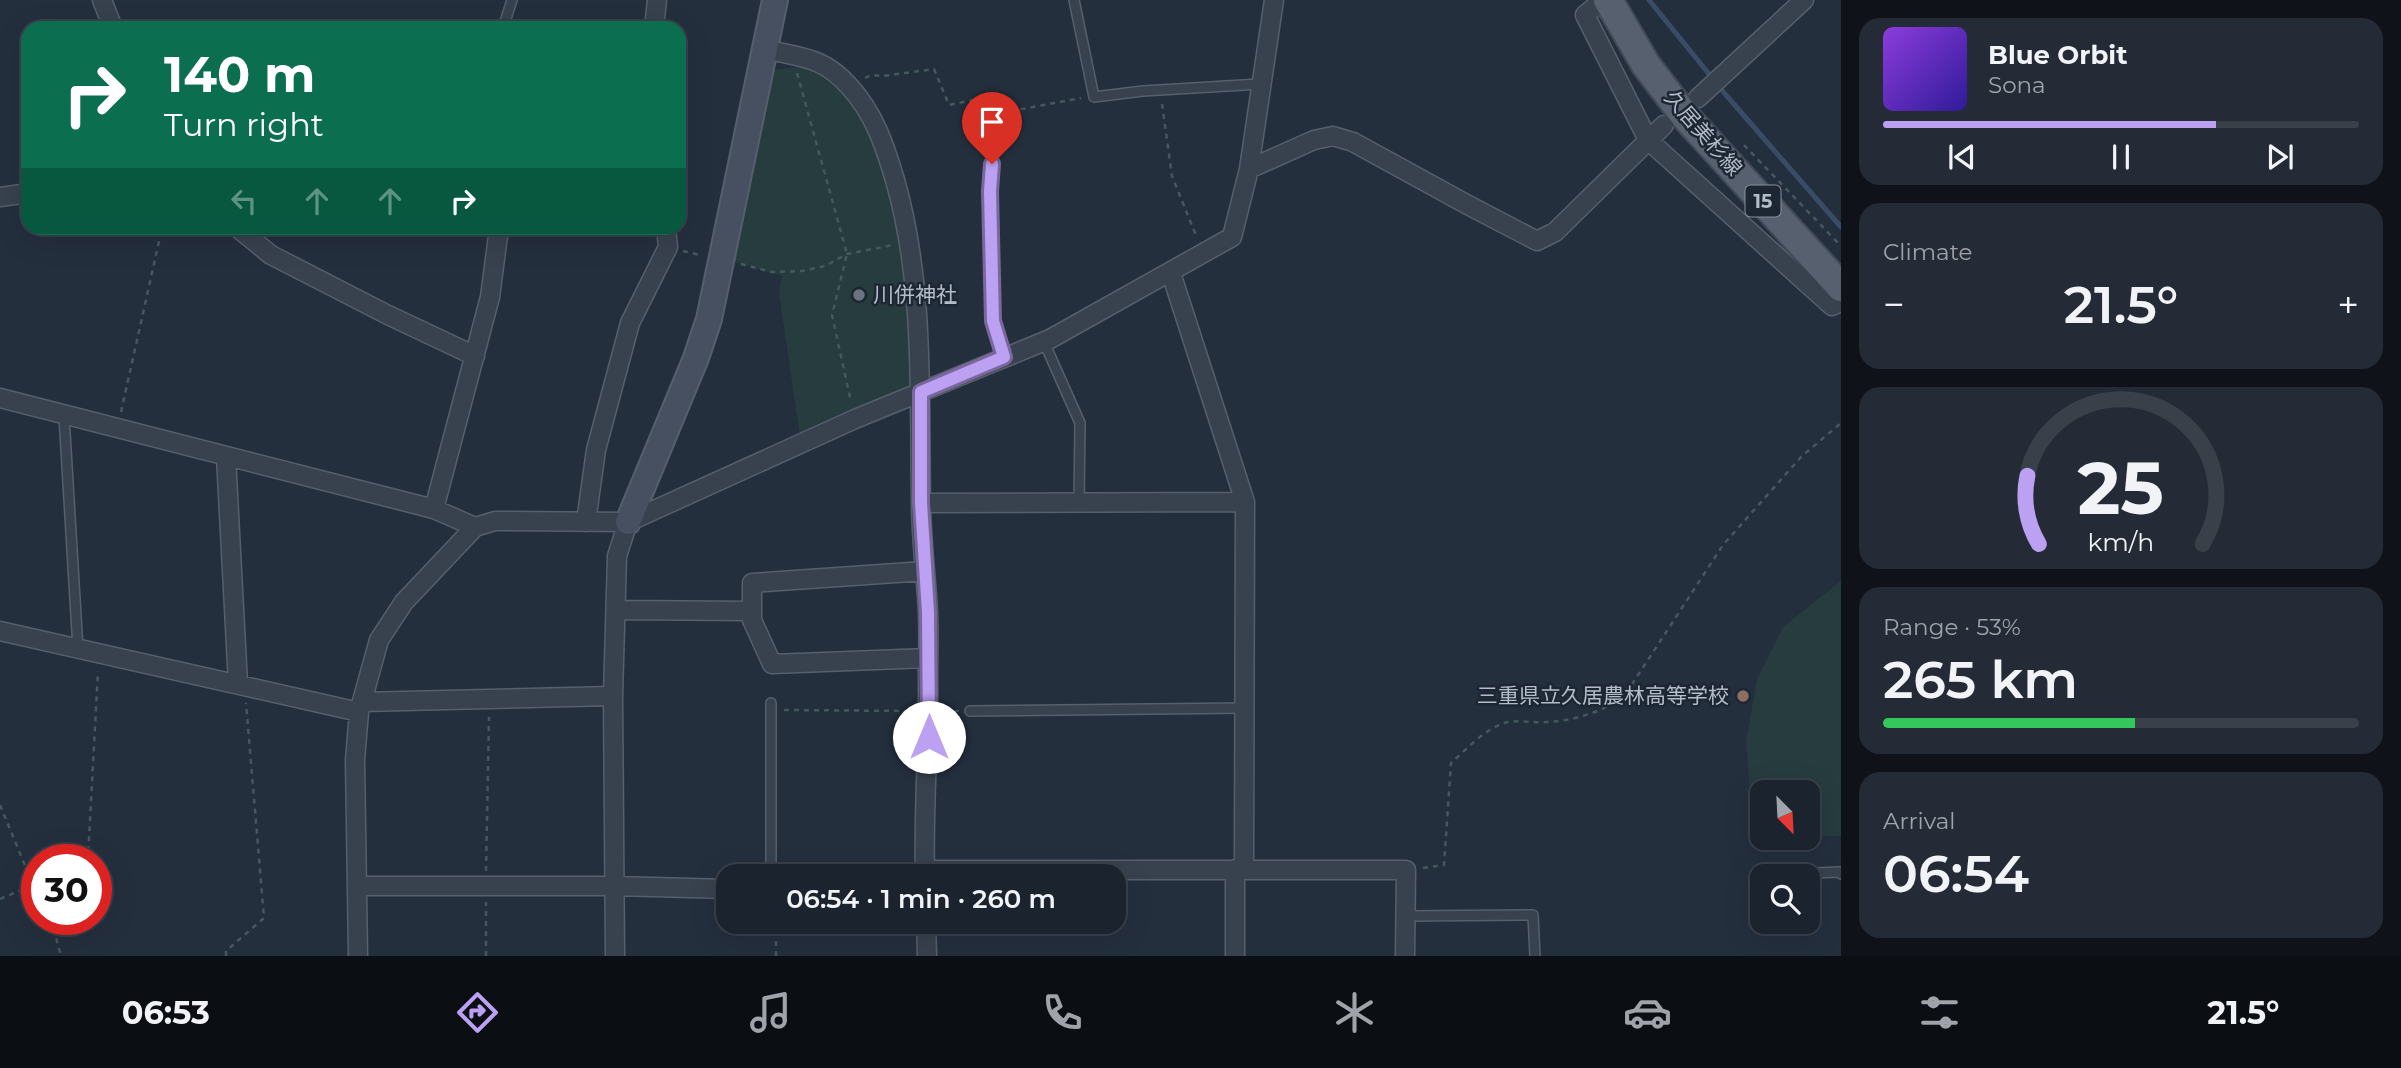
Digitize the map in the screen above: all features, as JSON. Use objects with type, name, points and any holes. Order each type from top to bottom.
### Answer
[{"type":"main road","name":"久居美杉線","points":[[1606,0],[1646,65],[1685,116],[1841,286]]},
{"type":"street","points":[[102,0],[110,21]]},
{"type":"street","points":[[655,21],[657,0]]},
{"type":"street","points":[[615,956],[613,696],[617,556],[709,319],[775,0]]},
{"type":"street","points":[[358,956],[355,760],[360,707],[379,639],[404,602],[475,527],[495,521],[628,522],[855,419],[1044,342],[1232,237],[1249,169],[1275,0]]},
{"type":"street","points":[[1606,0],[1585,15],[1648,140],[1832,306],[1841,302]]},
{"type":"street","points":[[1708,89],[1804,0]]},
{"type":"street","points":[[765,49],[811,58],[828,67],[850,87],[869,112],[883,139],[910,241],[921,392],[921,503],[928,658],[925,864]]},
{"type":"street","points":[[1249,169],[1314,140],[1333,136],[1353,142],[1537,241],[1555,232],[1664,125]]},
{"type":"street","points":[[0,197],[21,194]]},
{"type":"street","points":[[247,235],[271,255],[475,356]]},
{"type":"street","points":[[434,509],[490,297],[498,235]]},
{"type":"street","points":[[586,522],[596,450],[629,323],[668,247],[667,235]]},
{"type":"street","points":[[1171,273],[1245,502],[1244,708],[1235,956]]},
{"type":"street","points":[[0,398],[434,509],[475,527]]},
{"type":"street","points":[[226,457],[241,685]]},
{"type":"street","points":[[921,503],[1245,502]]},
{"type":"street","points":[[925,571],[752,583],[752,620],[772,664],[928,658]]},
{"type":"street","points":[[616,610],[752,611]]},
{"type":"street","points":[[0,631],[241,685],[360,707],[489,699],[613,696]]},
{"type":"street","points":[[1126,870],[1406,870],[1405,956]]},
{"type":"street","points":[[358,886],[716,889]]},
{"type":"street","points":[[926,934],[927,956]]},
{"type":"lane","points":[[505,21],[512,0]]},
{"type":"lane","points":[[1074,0],[1094,97],[1160,90],[1260,85]]},
{"type":"lane","points":[[991,115],[993,321],[1004,357]]},
{"type":"lane","points":[[1044,342],[1080,423],[1079,503]]},
{"type":"lane","points":[[64,416],[78,649]]},
{"type":"lane","points":[[771,707],[771,864]]},
{"type":"lane","points":[[970,711],[1244,708]]},
{"type":"lane","points":[[1820,873],[1841,874]]},
{"type":"lane","points":[[1405,916],[1533,915],[1535,956]]},
{"type":"path","points":[[792,56],[847,254],[832,315],[855,419]]},
{"type":"path","points":[[850,87],[871,75],[883,76],[934,69],[949,105],[978,99],[987,106],[991,115],[1094,97]]},
{"type":"path","points":[[1160,90],[1172,176],[1203,254]]},
{"type":"path","points":[[1736,137],[1841,246]]},
{"type":"path","points":[[117,430],[160,235]]},
{"type":"path","points":[[668,247],[772,272],[802,271],[825,266],[847,254],[910,241]]},
{"type":"path","points":[[1406,870],[1444,864],[1451,763],[1486,732],[1509,722],[1549,722],[1575,718],[1603,710],[1623,698],[1723,545],[1801,457],[1841,424]]},
{"type":"path","points":[[89,844],[99,654]]},
{"type":"path","points":[[226,956],[226,951],[264,918],[241,685]]},
{"type":"path","points":[[486,956],[489,699]]},
{"type":"path","points":[[771,707],[970,711]]},
{"type":"path","points":[[0,805],[21,852]]},
{"type":"path","points":[[0,899],[21,890]]},
{"type":"path","points":[[776,934],[776,956]]},
{"type":"path","points":[[55,935],[61,956]]},
{"type":"green space","points":[[804,66],[827,78],[851,98],[873,134],[893,198],[905,259],[913,382],[908,390],[800,436],[779,293],[782,276],[732,261],[768,71]]},
{"type":"green space","points":[[1841,581],[1841,836],[1820,836],[1820,780],[1750,780],[1750,790],[1746,742],[1757,679],[1783,627]]},
{"type":"waterway","points":[[1649,0],[1726,95],[1841,227]]},
{"type":"place","name":"川併神社","points":[[859,295]]},
{"type":"place","name":"三重県立久居農林高等学校","points":[[1743,696]]},
{"type":"route","points":[[929,737],[928,612],[921,503],[921,392],[1004,357],[993,321],[990,191],[992,164]]}]
